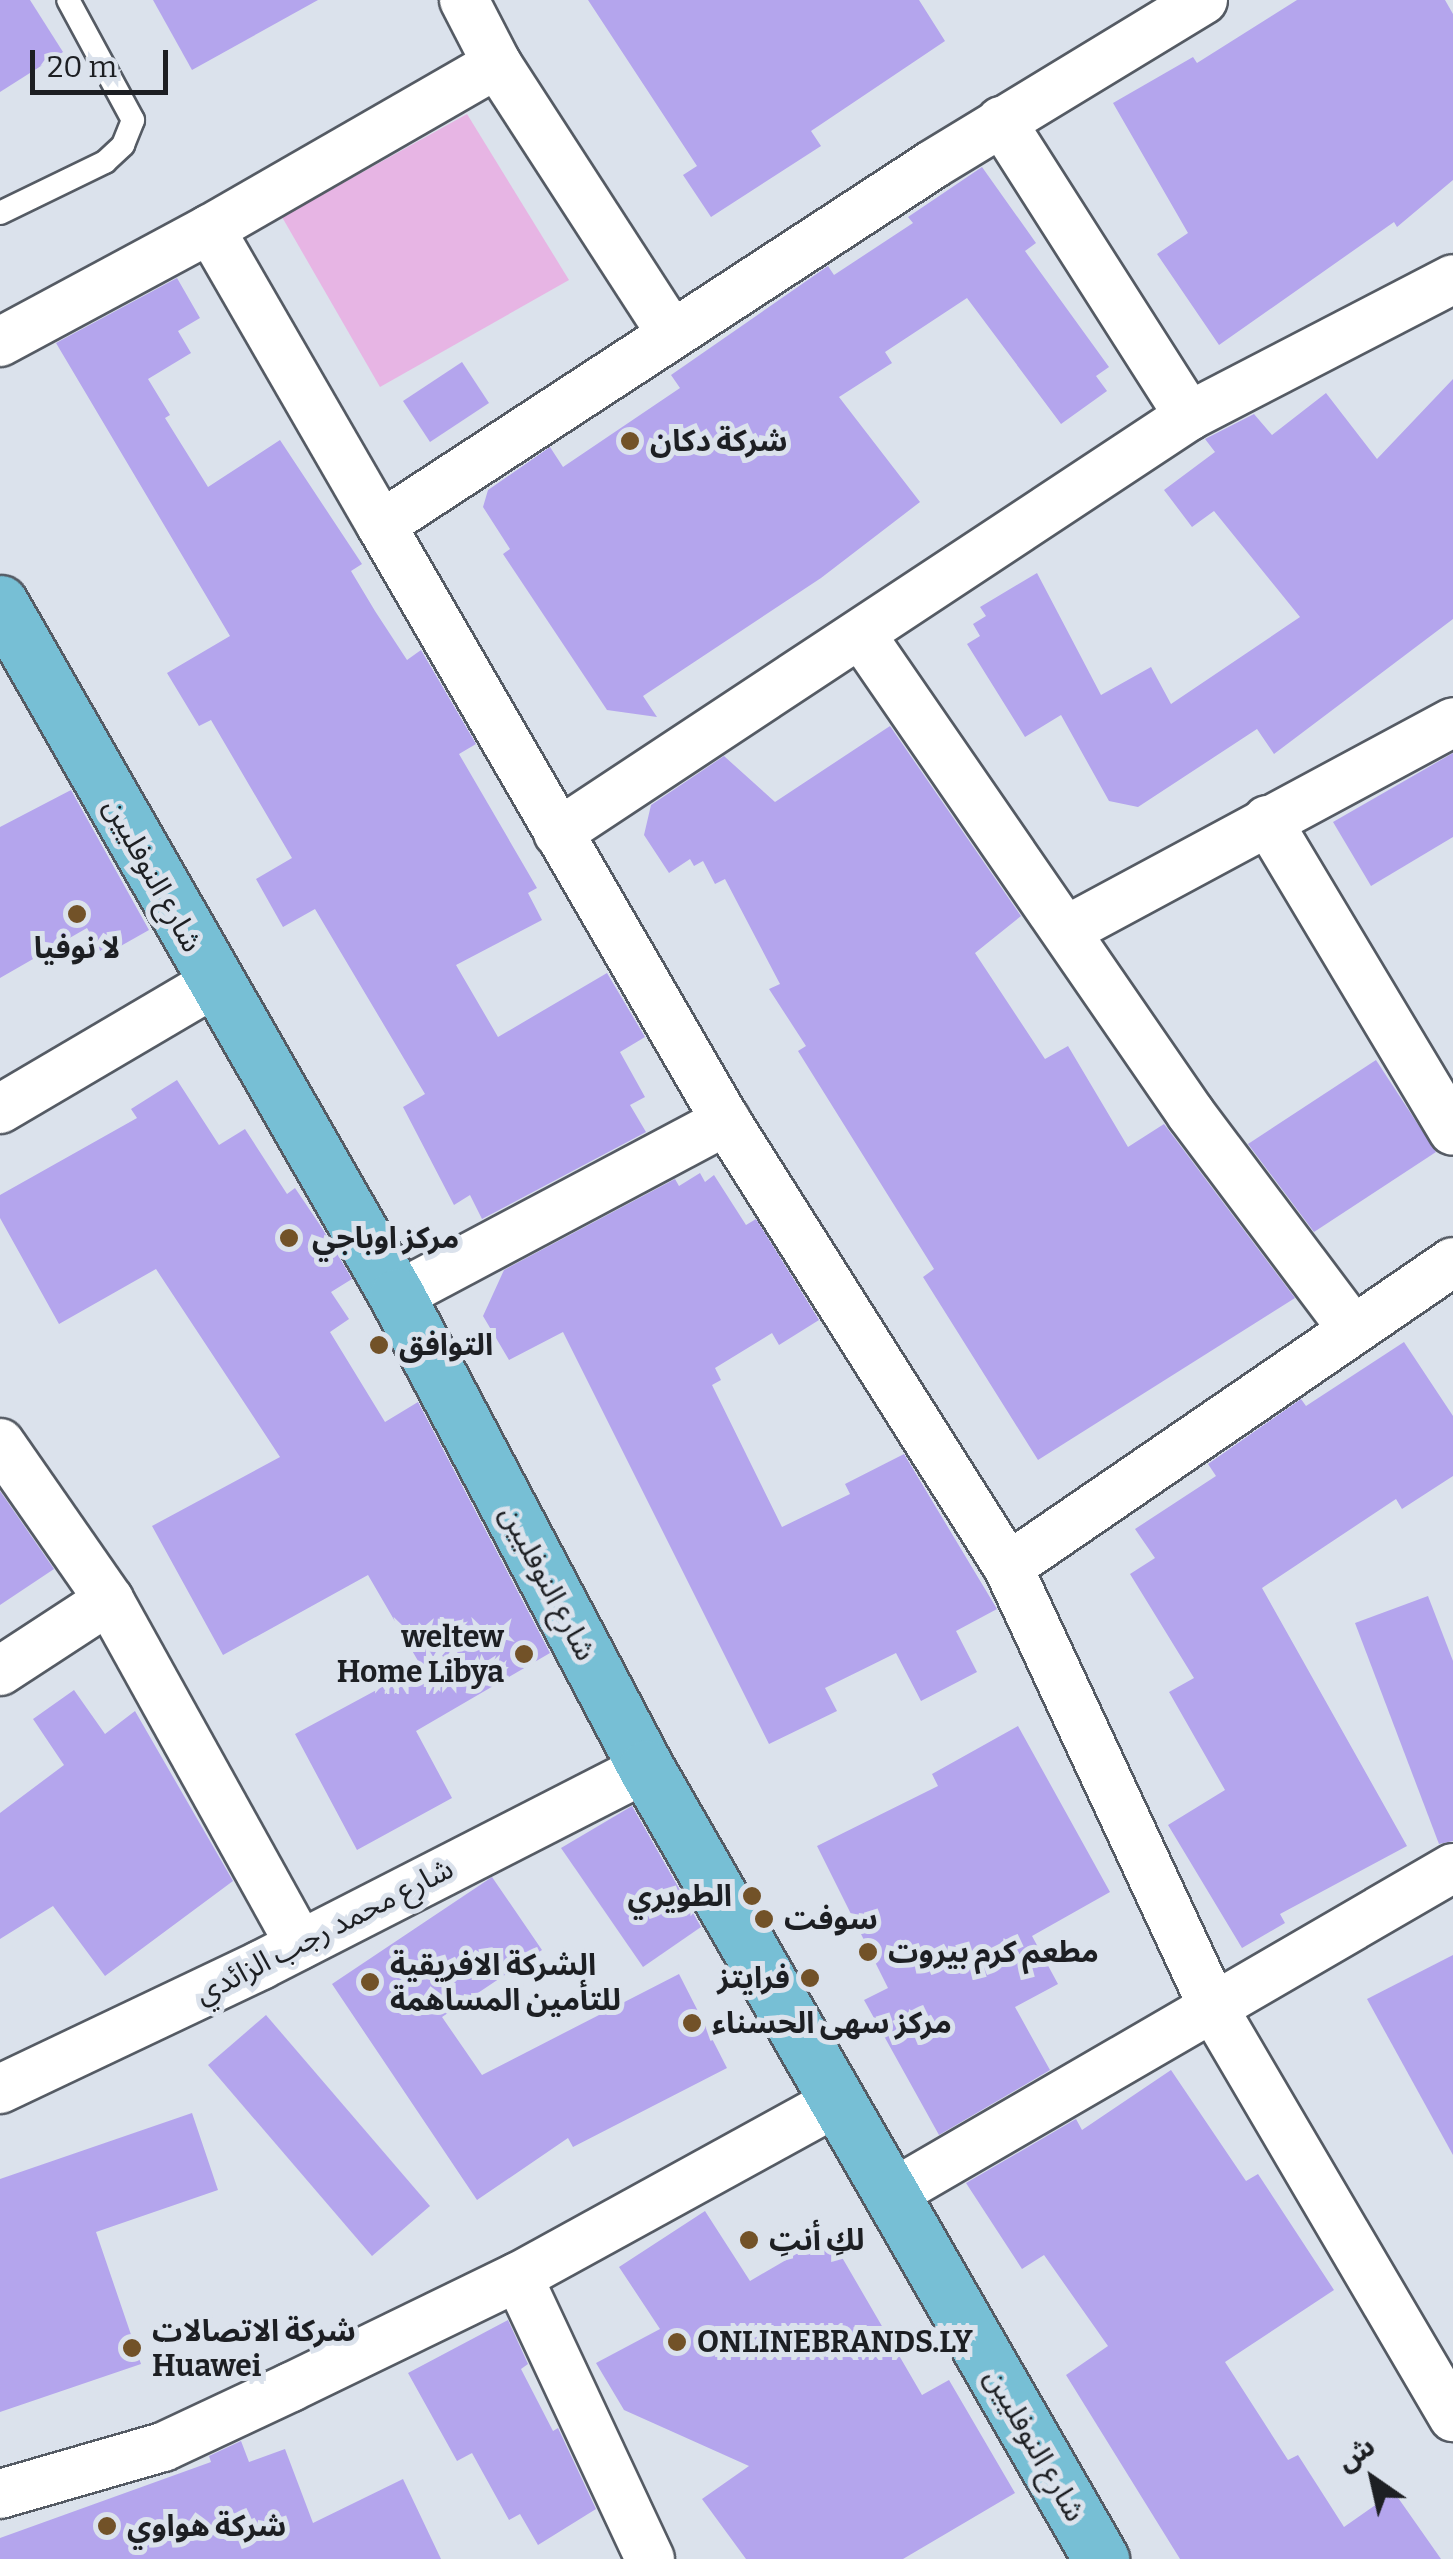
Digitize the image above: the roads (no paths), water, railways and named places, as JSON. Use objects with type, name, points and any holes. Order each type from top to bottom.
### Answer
[{"type":"main road","name":"شارع النوفليين","points":[[0,603],[396,1296],[646,1768],[1102,2559]]},
{"type":"street","points":[[464,0],[497,64],[671,333]]},
{"type":"street","points":[[381,526],[1000,121],[1202,0]]},
{"type":"street","points":[[0,342],[210,229],[497,64]]},
{"type":"street","points":[[1000,121],[1189,416]]},
{"type":"street","points":[[210,229],[726,1121],[1008,1568],[1215,2010],[1453,2417]]},
{"type":"street","points":[[558,833],[862,636],[1189,416],[1453,278]]},
{"type":"street","points":[[862,636],[1069,929],[1191,1114],[1351,1327]]},
{"type":"street","points":[[1069,929],[1453,722]]},
{"type":"street","points":[[1267,820],[1453,1132]]},
{"type":"street","points":[[0,1109],[214,983]]},
{"type":"street","points":[[396,1296],[726,1121]]},
{"type":"street","points":[[1008,1568],[1351,1327],[1453,1262]]},
{"type":"street","points":[[0,1443],[108,1600],[300,1946]]},
{"type":"street","points":[[0,1671],[108,1600]]},
{"type":"street","name":"شارع محمد رجب الزائدي","points":[[0,2089],[300,1946],[646,1768]]},
{"type":"street","points":[[890,2195],[1215,2010],[1453,1868]]},
{"type":"street","points":[[0,2494],[163,2447],[518,2277],[838,2101]]},
{"type":"street","points":[[518,2277],[650,2559]]},
{"type":"lane","points":[[0,213],[105,162],[123,145],[133,120],[68,0]]},
{"type":"place","name":"شركة دكان","points":[[630,441]]},
{"type":"place","name":"لا نوفيا","points":[[77,914]]},
{"type":"place","name":"مركز اوباجي","points":[[289,1238]]},
{"type":"place","name":"التوافق","points":[[379,1345]]},
{"type":"place","name":"weltew Home Libya","points":[[524,1654]]},
{"type":"place","name":"الطويري","points":[[752,1896]]},
{"type":"place","name":"سوفت","points":[[764,1919]]},
{"type":"place","name":"مطعم كرم بيروت","points":[[868,1952]]},
{"type":"place","name":"فرايتز","points":[[810,1978]]},
{"type":"place","name":"الشركة الافريقية للتأمين المساهمة","points":[[370,1982]]},
{"type":"place","name":"مركز سهى الحسناء","points":[[692,2023]]},
{"type":"place","name":"لكِ أنتِ","points":[[749,2240]]},
{"type":"place","name":"ONLINEBRANDS.LY","points":[[677,2342]]},
{"type":"place","name":"شركة الاتصالات Huawei","points":[[132,2348]]},
{"type":"place","name":"شركة هواوي","points":[[107,2526]]}]
